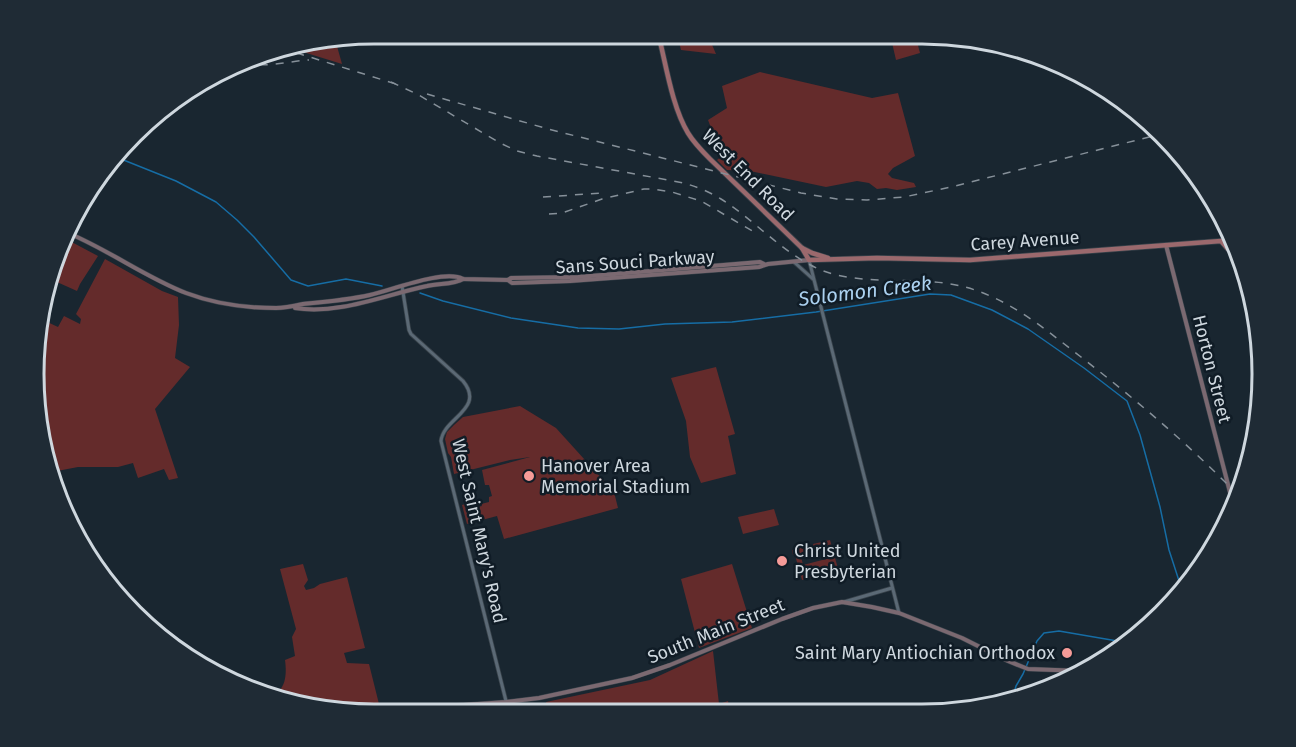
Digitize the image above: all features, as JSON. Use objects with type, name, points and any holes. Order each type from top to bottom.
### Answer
[{"type":"main road","name":"West End Road","points":[[661,44],[679,112],[689,134],[710,159],[802,248],[810,260]]},
{"type":"main road","name":"Sans Souci Parkway","points":[[74,236],[170,286],[199,298],[246,307],[330,308],[439,283],[458,282],[463,279]]},
{"type":"main road","name":"Carey Avenue","points":[[810,260],[877,258],[970,260],[1221,241],[1228,249]]},
{"type":"main road","name":"Horton Street","points":[[1166,244],[1230,492]]},
{"type":"main road","points":[[802,248],[822,257],[836,260]]},
{"type":"main road","name":"Sans Souci Parkway","points":[[291,307],[372,295],[425,280],[446,277],[508,280],[512,283],[564,282],[759,267],[764,264],[810,260]]},
{"type":"main road","name":"South Main Street","points":[[478,704],[539,698],[632,678],[670,665],[782,619],[833,603],[872,607],[899,613],[962,638],[1025,668],[1066,670]]},
{"type":"street","points":[[810,260],[899,613]]},
{"type":"street","points":[[794,262],[814,280]]},
{"type":"street","points":[[402,286],[404,291]]},
{"type":"street","name":"West Saint Mary's Road","points":[[404,291],[411,334],[463,381],[469,391],[466,409],[446,428],[441,441],[506,702]]},
{"type":"street","points":[[842,603],[892,588]]},
{"type":"shaded area","points":[[680,44],[712,44],[716,54],[681,50]]},
{"type":"shaded area","points":[[892,44],[918,44],[920,53],[896,60]]},
{"type":"shaded area","points":[[337,45],[342,64],[302,52]]},
{"type":"shaded area","points":[[760,72],[872,98],[898,93],[915,156],[893,168],[888,174],[892,178],[914,183],[916,187],[897,190],[877,189],[869,183],[857,181],[826,187],[750,171],[727,170],[717,160],[722,156],[708,120],[727,108],[722,86]]},
{"type":"shaded area","points":[[71,242],[98,256],[77,291],[57,282]]},
{"type":"shaded area","points":[[105,259],[162,291],[178,297],[179,325],[175,358],[190,367],[155,409],[178,478],[169,480],[164,469],[138,478],[133,463],[118,467],[78,467],[58,471],[46,417],[44,395],[46,330],[48,322],[58,327],[64,316],[80,324],[81,319],[76,314]]},
{"type":"shaded area","points":[[716,367],[735,434],[728,436],[736,474],[701,483],[690,457],[686,421],[671,378]]},
{"type":"shaded area","points":[[520,406],[556,428],[614,492],[618,508],[504,539],[497,516],[467,524],[462,505],[469,503],[470,509],[482,506],[481,504],[489,502],[489,497],[492,496],[489,485],[485,485],[482,470],[530,457],[454,474],[445,439],[447,432],[463,417]]},
{"type":"shaded area","points":[[774,509],[779,525],[743,534],[738,517]]},
{"type":"shaded area","points":[[830,540],[839,572],[802,580],[792,550],[811,545],[813,552],[801,556],[803,565],[830,558],[827,549],[815,551],[813,544]]},
{"type":"shaded area","points":[[303,564],[308,580],[304,586],[306,590],[347,577],[365,648],[344,653],[347,663],[369,664],[379,704],[330,701],[280,690],[286,671],[285,660],[295,656],[292,637],[296,629],[280,569]]},
{"type":"shaded area","points":[[732,564],[752,628],[699,648],[681,579]]},
{"type":"shaded area","points":[[713,651],[719,704],[547,704],[546,702],[650,680]]},
{"type":"waterway","name":"Solomon Creek","points":[[122,160],[176,181],[216,202],[254,237],[291,280],[308,286],[346,279],[382,286]]},
{"type":"waterway","name":"Solomon Creek","points":[[420,293],[511,318],[578,328],[619,329],[665,324],[732,322],[816,312],[930,294],[951,295],[992,310],[1028,329],[1127,401],[1140,435],[1179,581]]},
{"type":"waterway","name":"Solomon Creek","points":[[1015,690],[1037,641],[1044,633],[1059,631],[1116,641]]},
{"type":"railway","points":[[297,53],[399,85]]},
{"type":"railway","points":[[258,64],[309,60]]},
{"type":"railway","points":[[391,82],[417,94],[517,151],[684,183],[717,196],[794,255],[821,270],[855,278],[948,284],[965,287],[997,299],[1041,326],[1121,389],[1232,489]]},
{"type":"railway","points":[[427,94],[548,129],[801,193],[837,199],[867,200],[904,197],[1152,136]]},
{"type":"railway","points":[[549,214],[562,213],[602,199],[652,189],[672,192],[701,201],[756,233]]},
{"type":"railway","points":[[543,197],[603,193]]},
{"type":"place","name":"Hanover Area Memorial Stadium","points":[[529,476]]},
{"type":"place","name":"Christ United Presbyterian","points":[[782,561]]},
{"type":"place","name":"Saint Mary Antiochian Orthodox","points":[[1067,653]]}]
